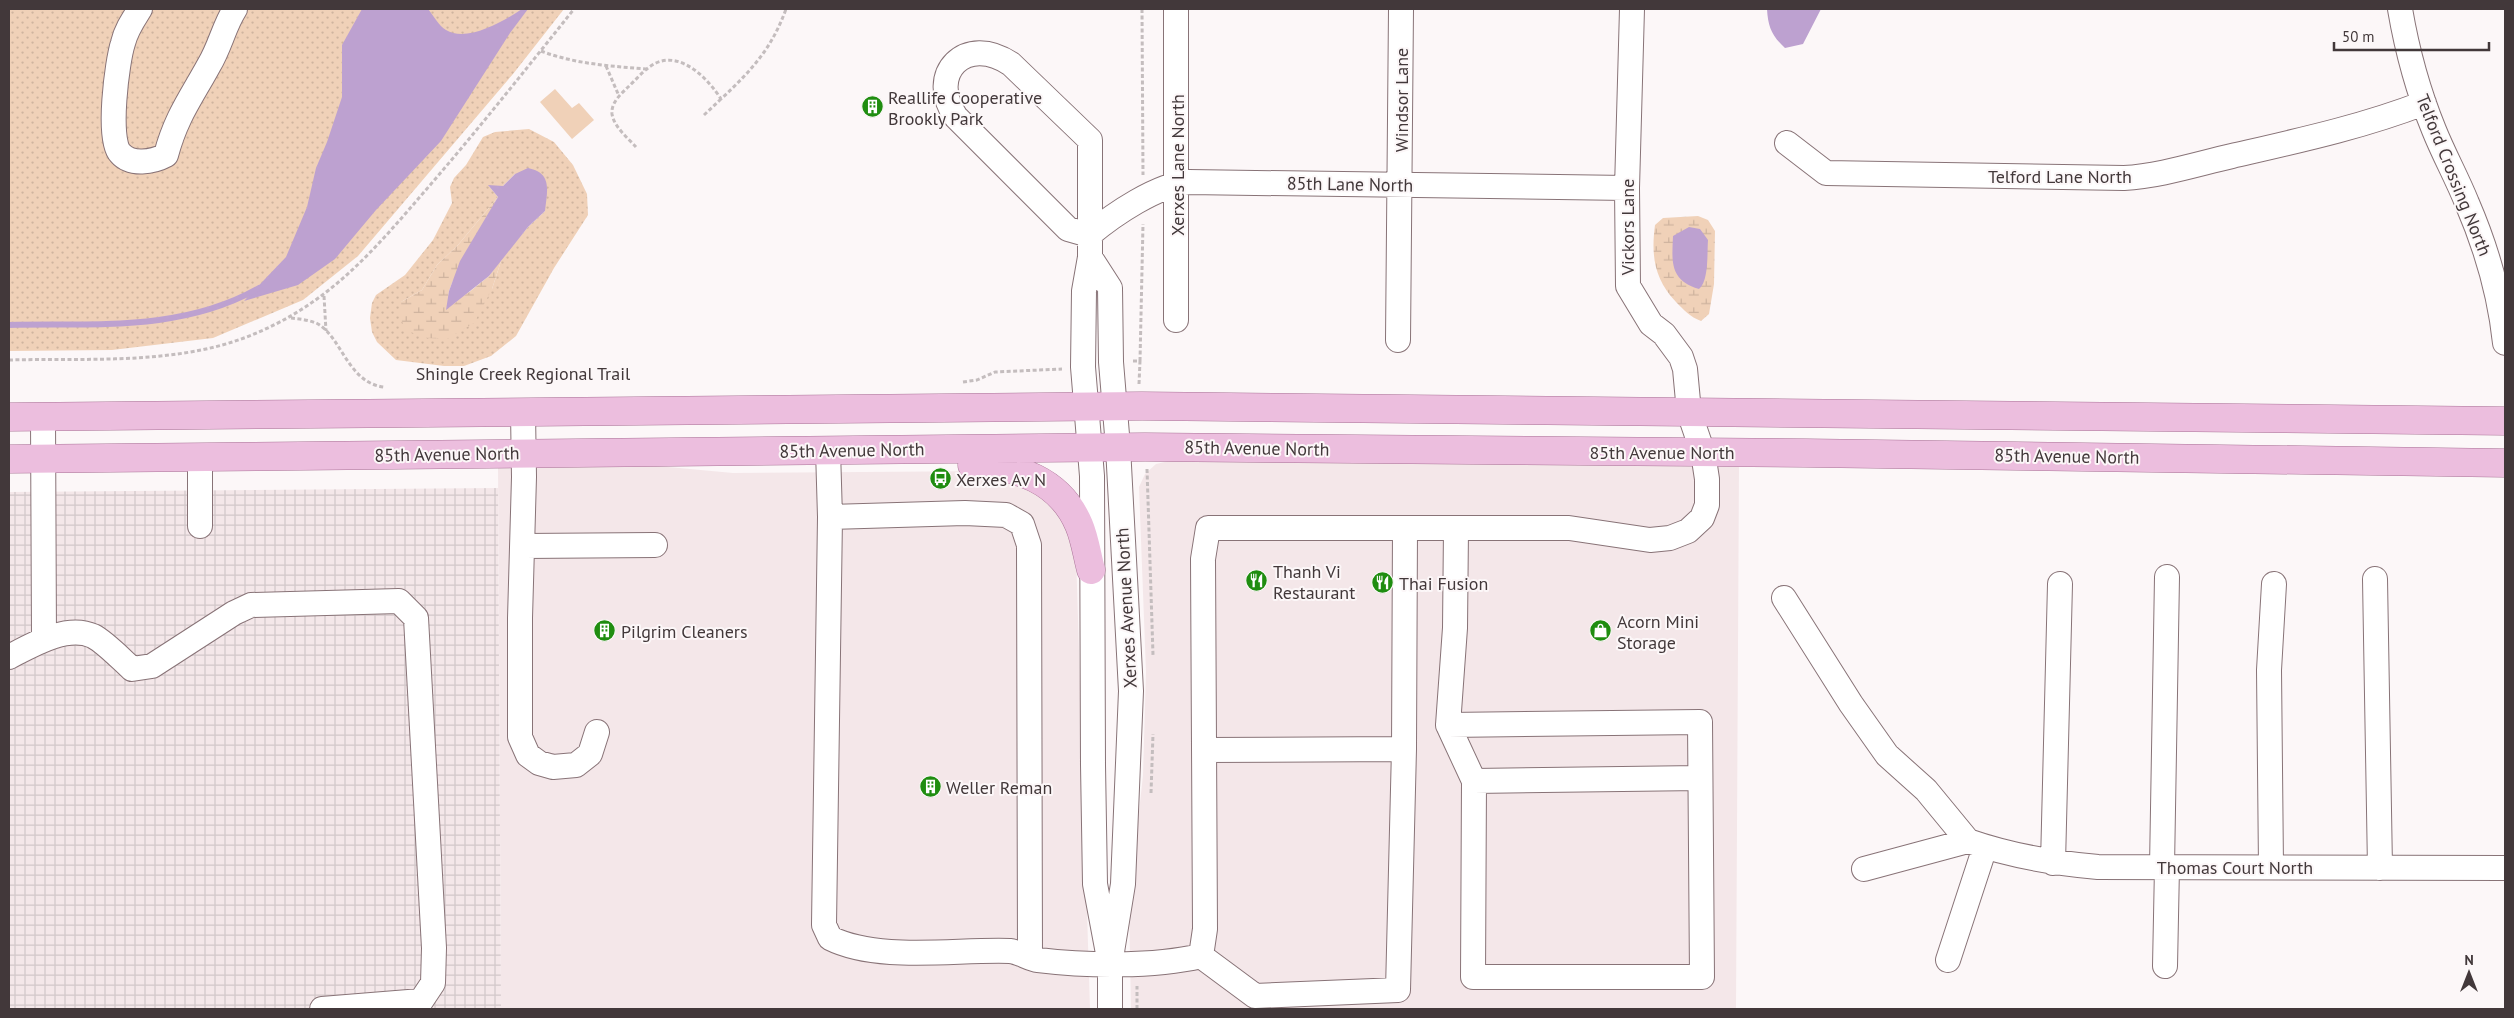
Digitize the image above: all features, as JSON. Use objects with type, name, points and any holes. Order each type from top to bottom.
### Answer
[{"type":"main road","points":[[9,417],[1116,406],[2505,421]]},
{"type":"main road","name":"85th Avenue North","points":[[9,459],[1118,447],[2505,462]]},
{"type":"main road","points":[[828,450],[888,467],[995,465],[1015,469],[1040,480],[1056,492],[1067,505],[1079,525],[1091,570]]},
{"type":"street","points":[[140,9],[128,28],[122,43],[115,103],[115,141],[119,153],[132,161],[158,159],[166,155],[173,130],[183,107],[210,63],[228,20],[235,9]]},
{"type":"street","name":"Xerxes Lane North","points":[[1176,9],[1178,183],[1176,320]]},
{"type":"street","name":"Windsor Lane","points":[[1398,340],[1401,186],[1401,9]]},
{"type":"street","name":"Vickors Lane","points":[[1204,750],[1203,559],[1208,528],[1569,528],[1650,540],[1670,538],[1688,532],[1702,518],[1707,505],[1707,479],[1703,453],[1689,412],[1685,368],[1681,357],[1664,334],[1652,324],[1628,286],[1627,188],[1632,9]]},
{"type":"street","name":"Telford Crossing North","points":[[2400,9],[2411,62],[2424,103],[2468,204],[2486,255],[2501,313],[2505,343]]},
{"type":"street","points":[[972,52],[998,55],[1011,64],[1090,140],[1090,246],[1068,229],[956,117],[948,105],[945,93],[946,80],[953,66],[964,57],[972,52]]},
{"type":"street","name":"Telford Lane North","points":[[1787,142],[1826,173],[2124,178],[2154,175],[2298,141],[2379,119],[2424,103]]},
{"type":"street","name":"85th Lane North","points":[[1090,246],[1109,218],[1127,207],[1178,183],[1202,181],[1401,186],[1627,188]]},
{"type":"street","name":"Xerxes Avenue North","points":[[1090,246],[1084,291],[1083,367],[1090,447],[1096,884],[1110,964]]},
{"type":"street","name":"Xerxes Avenue North","points":[[1090,246],[1110,288],[1111,362],[1116,406],[1131,691],[1122,884],[1110,964],[1110,1009]]},
{"type":"street","points":[[523,412],[524,546],[520,618],[520,737],[528,755],[540,763],[553,767],[576,765],[590,754],[597,732]]},
{"type":"street","points":[[43,417],[44,639]]},
{"type":"street","points":[[828,450],[830,517],[824,925],[830,938],[847,946],[880,951],[1012,952],[1037,960],[1110,964],[1174,962],[1201,956],[1254,996],[1398,990],[1404,748],[1405,528]]},
{"type":"street","points":[[200,457],[200,526]]},
{"type":"street","points":[[830,517],[965,513],[1006,515],[1022,524],[1029,545],[1030,957]]},
{"type":"street","points":[[1448,725],[1700,722],[1702,977],[1473,977],[1474,781],[1448,725],[1455,628],[1456,529]]},
{"type":"street","points":[[524,546],[655,545]]},
{"type":"street","points":[[2165,966],[2164,867],[2167,577]]},
{"type":"street","points":[[2375,579],[2380,868]]},
{"type":"street","points":[[2053,863],[2060,584]]},
{"type":"street","points":[[2271,867],[2269,670],[2274,584]]},
{"type":"street","points":[[1784,598],[1851,704],[1887,755],[1926,790],[1977,844]]},
{"type":"street","points":[[9,657],[44,639],[70,633],[93,636],[132,669],[152,666],[234,613],[251,605],[399,601],[416,618],[434,948],[433,984],[421,1001],[322,1009]]},
{"type":"street","points":[[1201,956],[1205,929],[1204,750],[1404,748]]},
{"type":"street","points":[[1474,781],[1700,778]]},
{"type":"street","points":[[1864,870],[1977,844]]},
{"type":"street","points":[[1948,960],[1977,844]]},
{"type":"street","name":"Thomas Court North","points":[[1977,844],[2010,855],[2053,863],[2098,867],[2505,868]]},
{"type":"path","points":[[9,360],[164,354],[206,348],[243,338],[291,318],[324,296],[381,242],[468,141],[574,9]]},
{"type":"path","points":[[704,115],[757,64],[769,48],[786,9]]},
{"type":"path","points":[[541,50],[559,58],[606,66],[647,70]]},
{"type":"path","points":[[636,147],[623,133],[612,115],[612,106],[619,97],[656,63],[679,63],[704,77],[722,99]]},
{"type":"path","points":[[606,66],[619,97]]},
{"type":"path","points":[[324,296],[326,331]]},
{"type":"path","name":"Shingle Creek Regional Trail","points":[[291,318],[318,324],[326,331],[359,374],[377,386],[393,388]]},
{"type":"path","points":[[958,383],[1009,370],[1067,369]]},
{"type":"shaded area","points":[[362,9],[428,9],[443,28],[455,33],[464,34],[485,29],[522,9],[528,9],[510,33],[441,141],[376,210],[335,259],[298,285],[244,301],[286,257],[307,207],[316,168],[342,97],[342,45]]},
{"type":"shaded area","points":[[1767,9],[1821,9],[1803,44],[1785,48],[1772,31],[1768,21]]},
{"type":"shaded area","points":[[528,168],[536,170],[541,174],[547,184],[545,211],[528,227],[489,276],[446,310],[449,291],[460,261],[498,197],[488,185],[503,186],[515,174]]},
{"type":"shaded area","points":[[1689,227],[1700,229],[1708,240],[1706,273],[1699,289],[1682,280],[1674,268],[1672,254],[1673,236]]},
{"type":"shaded area","points":[[1178,459],[1739,467],[1736,1009],[1131,1009],[1129,905],[1143,775],[1146,672],[1139,487],[1145,474],[1156,464]]},
{"type":"shaded area","points":[[498,464],[636,464],[733,473],[997,471],[1032,483],[1053,506],[1072,535],[1076,554],[1090,1009],[501,1009]]},
{"type":"shaded area","points":[[498,488],[501,1009],[9,1009],[9,492]]},
{"type":"green space","points":[[9,9],[564,9],[513,74],[358,256],[303,300],[213,338],[112,350],[9,351]]},
{"type":"green space","points":[[555,89],[572,108],[579,103],[594,120],[572,139],[540,102]]},
{"type":"green space","points":[[529,129],[554,142],[573,165],[587,194],[588,215],[554,268],[516,336],[491,356],[464,366],[444,366],[396,360],[377,342],[372,332],[370,318],[372,303],[376,295],[405,275],[433,240],[452,203],[450,187],[454,178],[466,165],[483,137],[495,132]],"holes":[[[515,174],[545,211],[528,227],[502,258],[492,289],[401,302],[422,290],[437,265],[458,245],[498,197],[489,186],[503,186]]]},
{"type":"green space","points":[[498,197],[449,291],[447,310],[489,276],[502,258],[492,289],[474,323],[447,339],[427,338],[405,330],[400,315],[401,302],[422,290],[437,265],[458,245]]},
{"type":"green space","points":[[1698,216],[1708,220],[1715,231],[1714,284],[1709,314],[1701,321],[1685,310],[1669,293],[1659,275],[1654,256],[1655,225],[1663,218]]},
{"type":"waterway","points":[[9,325],[105,324],[168,319],[230,302],[259,288]]},
{"type":"place","name":"Reallife Cooperative Brookly Park","points":[[872,107]]},
{"type":"place","name":"Xerxes Av N","points":[[940,479]]},
{"type":"place","name":"Thanh Vi Restaurant","points":[[1257,581]]},
{"type":"place","name":"Thai Fusion","points":[[1383,583]]},
{"type":"place","name":"Pilgrim Cleaners","points":[[605,631]]},
{"type":"place","name":"Acorn Mini Storage","points":[[1601,631]]},
{"type":"place","name":"Weller Reman","points":[[930,787]]}]
